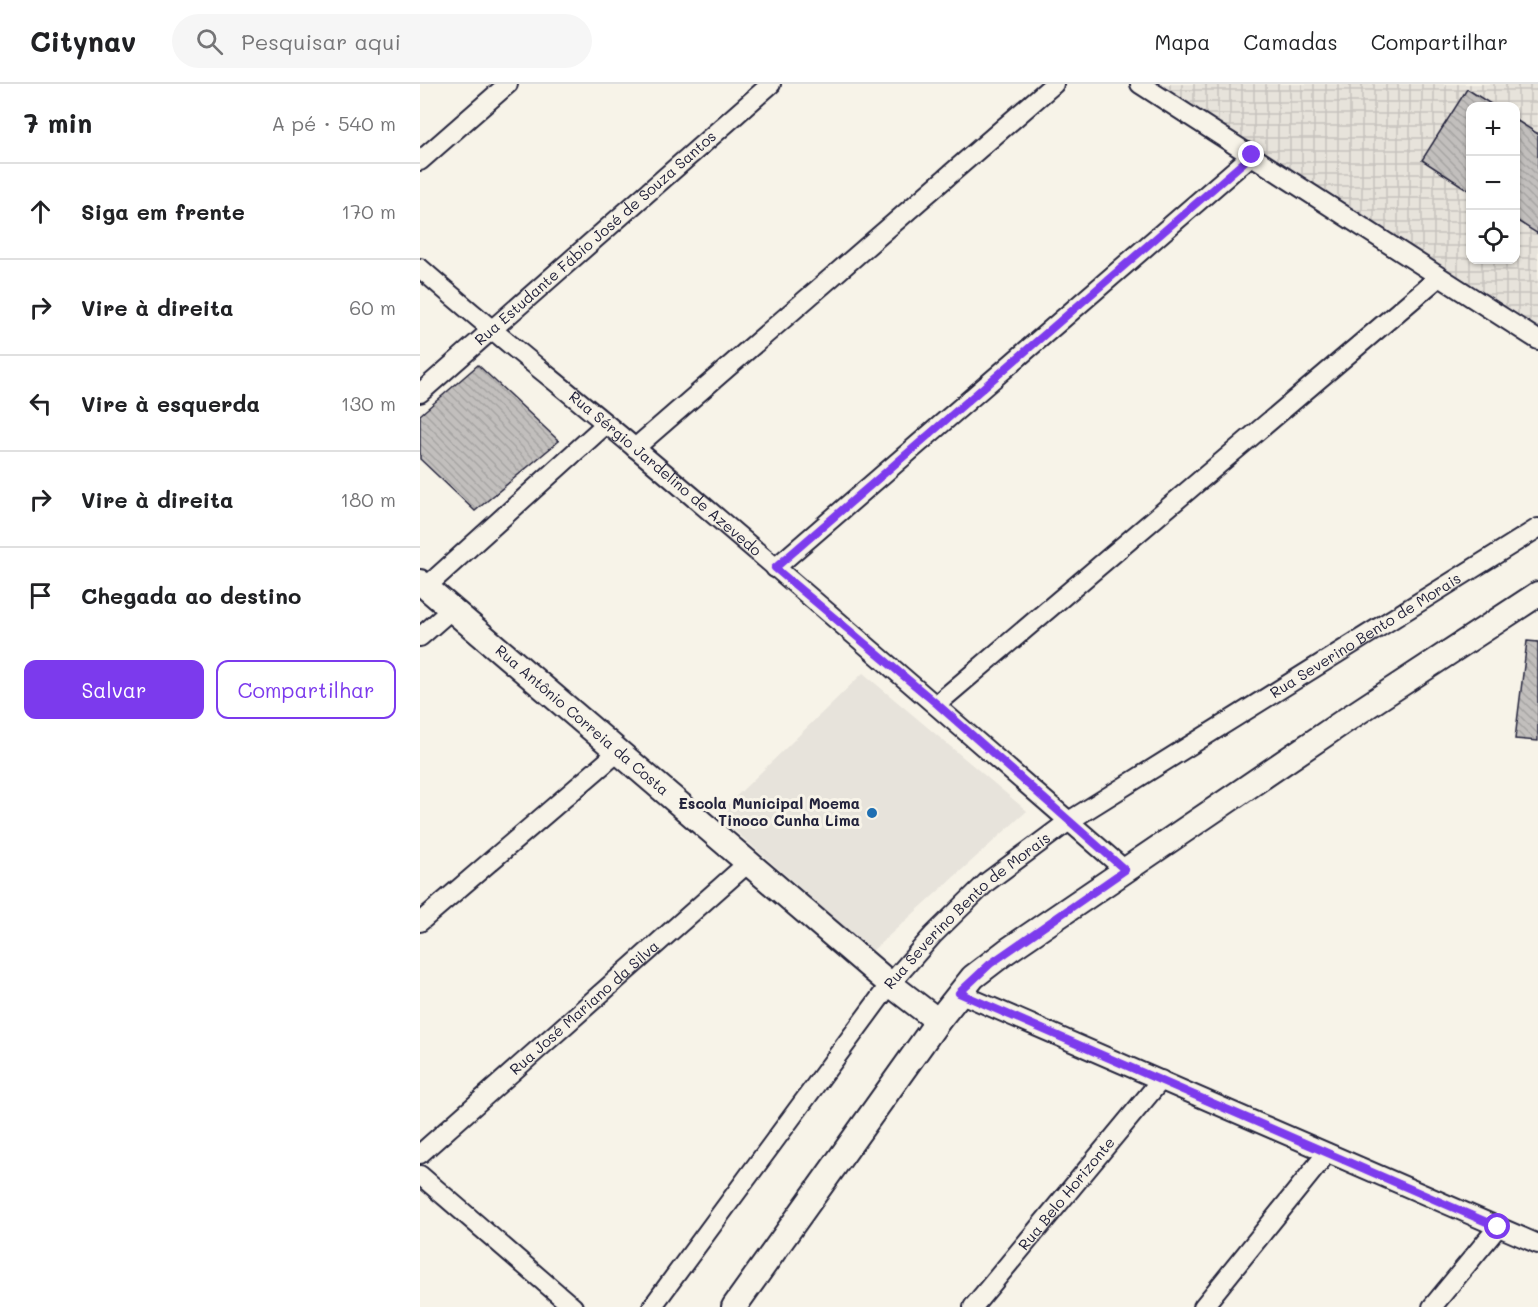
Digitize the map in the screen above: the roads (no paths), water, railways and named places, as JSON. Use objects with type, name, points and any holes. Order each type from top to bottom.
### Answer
[{"type":"street","points":[[420,161],[508,84]]},
{"type":"street","name":"Rua Estudante Fábio José de Souza Santos","points":[[420,393],[771,84]]},
{"type":"street","points":[[635,448],[1054,84]]},
{"type":"street","points":[[1140,84],[1538,340]]},
{"type":"street","points":[[775,568],[1252,155]]},
{"type":"street","name":"Rua Sérgio Jardelino de Azevedo","points":[[420,268],[490,331],[635,448],[937,704],[1125,870]]},
{"type":"street","points":[[937,704],[1439,277]]},
{"type":"street","points":[[423,585],[606,424]]},
{"type":"street","name":"Rua Severino Bento de Morais","points":[[652,1307],[890,984],[933,935],[987,882],[1069,821],[1538,528]]},
{"type":"street","name":"Rua Antônio Correia da Costa","points":[[423,585],[890,984],[938,1021]]},
{"type":"street","points":[[734,1307],[938,1021],[959,993],[990,964],[1125,870],[1538,594]]},
{"type":"street","points":[[420,637],[452,609]]},
{"type":"street","points":[[420,922],[618,752]]},
{"type":"street","name":"Rua José Mariano da Silva","points":[[420,1154],[749,862]]},
{"type":"street","points":[[959,993],[1538,1244]]},
{"type":"street","name":"Rua Belo Horizonte","points":[[973,1307],[1161,1080]]},
{"type":"street","points":[[1203,1307],[1327,1154]]},
{"type":"street","points":[[420,1175],[573,1307]]},
{"type":"street","points":[[1432,1307],[1498,1227]]},
{"type":"place","name":"Escola Municipal Moema Tinoco Cunha Lima","points":[[872,813]]}]
